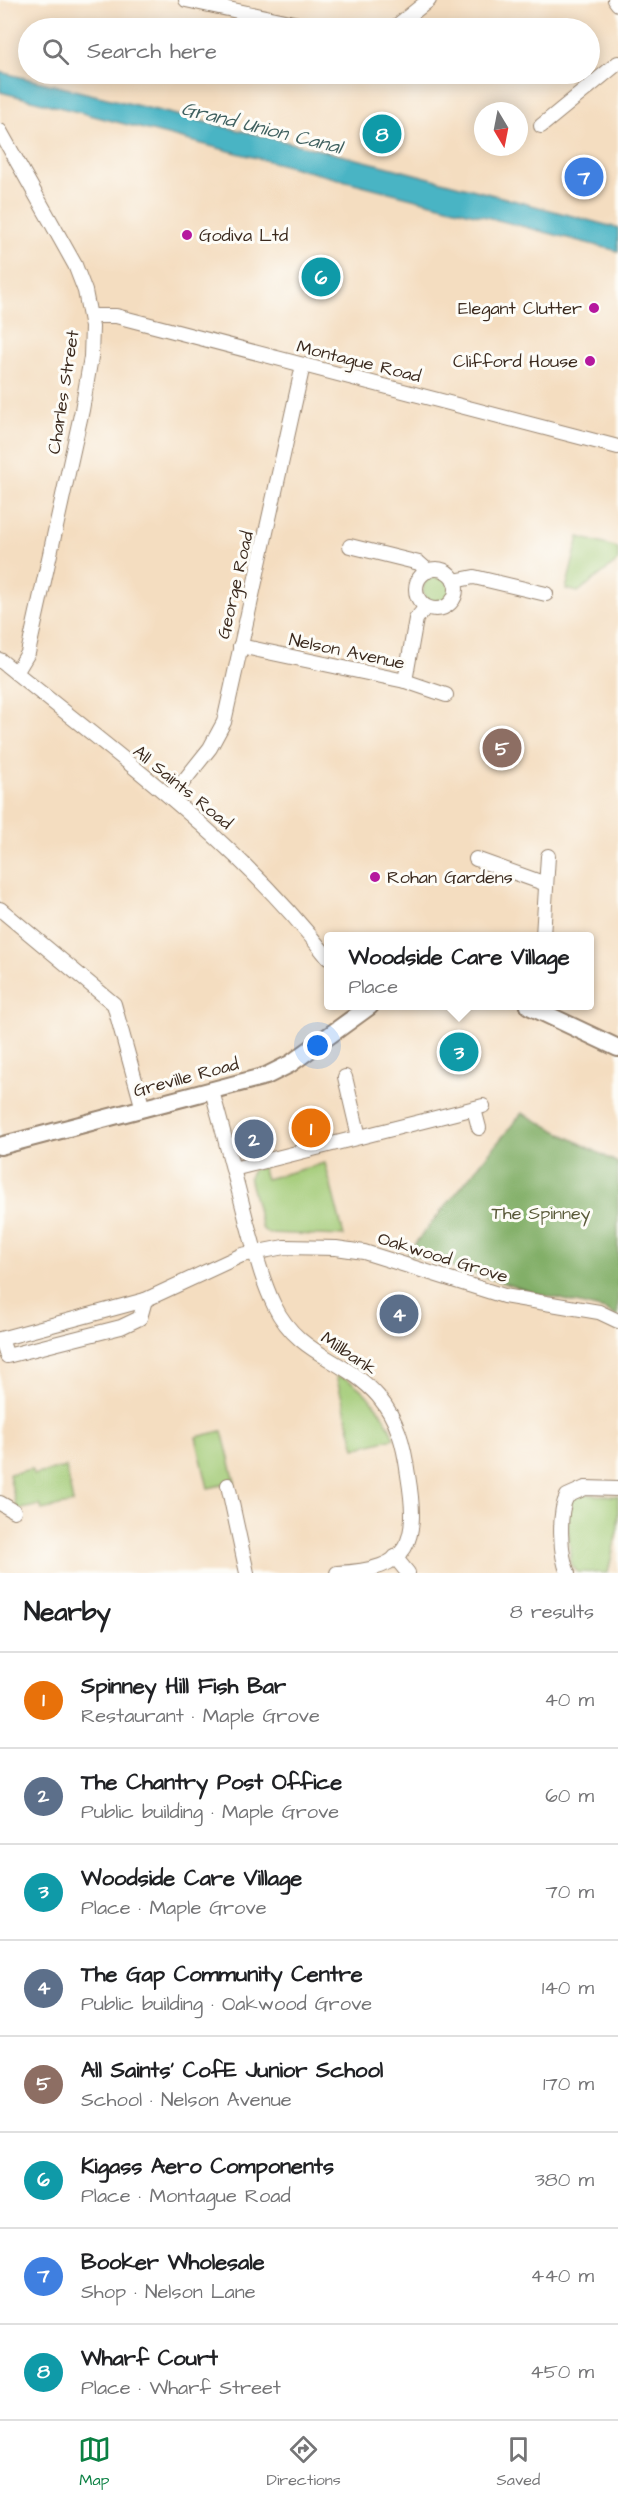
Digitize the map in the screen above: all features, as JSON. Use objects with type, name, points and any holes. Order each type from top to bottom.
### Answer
[{"type":"street","points":[[186,0],[270,18]]},
{"type":"street","points":[[406,18],[429,0]]},
{"type":"street","points":[[615,0],[618,4]]},
{"type":"street","points":[[600,78],[618,63]]},
{"type":"street","points":[[541,126],[592,84]]},
{"type":"street","name":"Charles Street","points":[[0,131],[75,265],[91,316],[91,357],[80,417],[28,653],[16,673]]},
{"type":"street","name":"Montague Road","points":[[91,316],[116,316],[618,447]]},
{"type":"street","name":"George Road","points":[[171,797],[210,748],[222,728],[303,365]]},
{"type":"street","points":[[350,546],[419,563],[428,572]]},
{"type":"street","points":[[436,569],[447,571],[454,581],[456,591],[450,603],[440,609],[426,607],[417,595],[417,587],[428,572],[436,569]]},
{"type":"street","points":[[454,581],[474,577],[546,594]]},
{"type":"street","points":[[405,681],[416,619],[426,607]]},
{"type":"street","name":"Nelson Avenue","points":[[240,646],[405,681],[446,695]]},
{"type":"street","name":"All Saints Road","points":[[0,660],[213,832],[268,886],[324,953]]},
{"type":"street","points":[[543,932],[548,856]]},
{"type":"street","points":[[476,859],[546,884]]},
{"type":"street","points":[[0,909],[114,1004],[120,1018],[143,1109]]},
{"type":"street","name":"Greville Road","points":[[0,1146],[258,1079],[290,1064],[362,1010]]},
{"type":"street","points":[[539,1010],[618,1048]]},
{"type":"street","points":[[345,1077],[359,1137]]},
{"type":"street","name":"Millbank","points":[[212,1091],[255,1251],[268,1292],[287,1328],[306,1346],[370,1389],[398,1428],[405,1457],[414,1520],[409,1540],[395,1557]]},
{"type":"street","points":[[233,1169],[478,1107],[479,1128]]},
{"type":"street","name":"Oakwood Grove","points":[[1,1339],[8,1356],[121,1327],[140,1318],[145,1300],[255,1251],[304,1246],[364,1252],[504,1296],[599,1312],[618,1321]]},
{"type":"street","points":[[228,1485],[247,1573]]},
{"type":"street","points":[[568,1573],[561,1519],[562,1507],[567,1496],[585,1488],[618,1490]]},
{"type":"street","points":[[0,1503],[14,1511]]},
{"type":"street","points":[[337,1573],[372,1569],[395,1557],[408,1573]]},
{"type":"green space","points":[[579,537],[618,548],[618,561],[578,592],[566,589]]},
{"type":"green space","points":[[437,576],[447,580],[451,590],[447,600],[437,604],[427,600],[423,590],[427,580]]},
{"type":"green space","name":"The Spinney","points":[[522,1113],[618,1163],[618,1317],[605,1310],[539,1294],[407,1253]]},
{"type":"green space","points":[[325,1163],[344,1236],[267,1233],[262,1228],[249,1177],[253,1170],[262,1167],[266,1179]]},
{"type":"green space","points":[[336,1376],[363,1391],[379,1410],[394,1438],[355,1448]]},
{"type":"green space","points":[[222,1431],[235,1482],[208,1488],[196,1437]]},
{"type":"green space","points":[[66,1467],[73,1503],[42,1510],[40,1505],[17,1510],[9,1474],[32,1469],[33,1475]]},
{"type":"green space","points":[[574,1494],[618,1496],[618,1527],[608,1573],[577,1572],[571,1566],[566,1504]]},
{"type":"water","name":"Grand Union Canal","points":[[0,72],[18,76],[18,84],[49,84],[381,165],[618,228],[618,251],[0,92]]},
{"type":"place","name":"Wharf Court","points":[[382,134]]},
{"type":"place","name":"Booker Wholesale","points":[[584,177]]},
{"type":"place","name":"Godiva Ltd","points":[[187,235]]},
{"type":"place","name":"Kigass Aero Components","points":[[321,277]]},
{"type":"place","name":"Elegant Clutter","points":[[594,308]]},
{"type":"place","name":"Clifford House","points":[[590,361]]},
{"type":"place","name":"All Saints' CofE Junior School","points":[[502,748]]},
{"type":"place","name":"Rohan Gardens","points":[[375,877]]},
{"type":"place","name":"Woodside Care Village","points":[[459,1052]]},
{"type":"place","name":"Spinney Hill Fish Bar","points":[[311,1128]]},
{"type":"place","name":"The Chantry Post Office","points":[[254,1139]]},
{"type":"place","name":"The Gap Community Centre","points":[[399,1314]]}]
